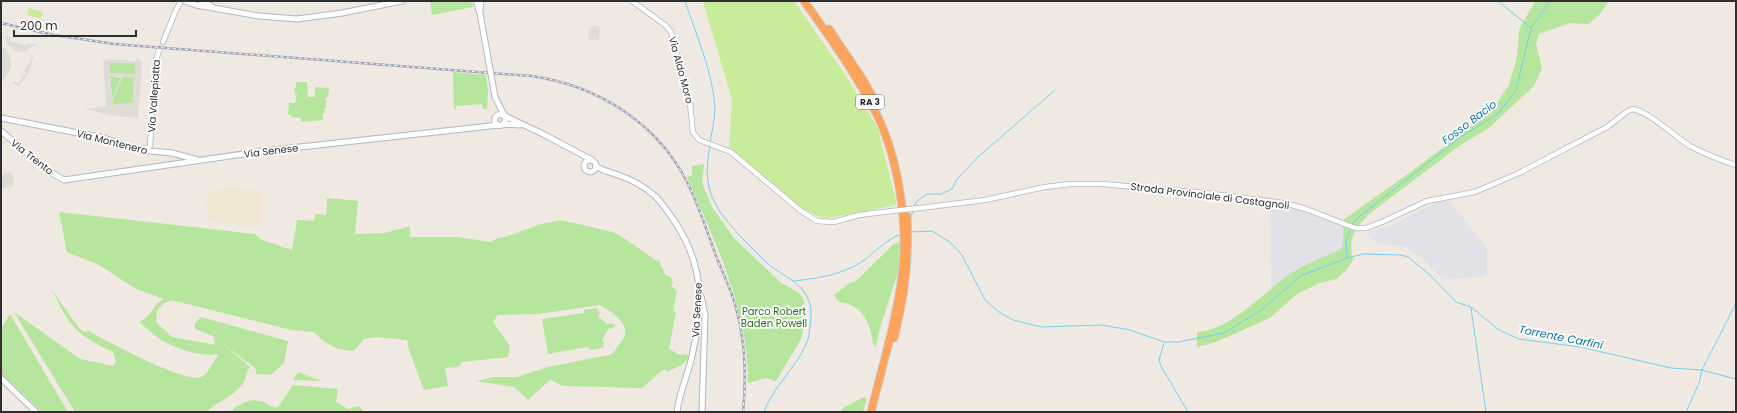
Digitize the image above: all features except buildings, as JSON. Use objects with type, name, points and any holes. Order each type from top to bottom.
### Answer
[{"type":"highway","name":"RA 3","points":[[804,1],[873,106],[883,130],[895,167],[905,216]]},
{"type":"highway","name":"RA 3","points":[[810,1],[862,78],[888,130],[899,166],[905,216],[907,276],[899,317],[875,412]]},
{"type":"highway","name":"RA 3","points":[[871,412],[894,317],[906,246]]},
{"type":"main road","points":[[185,1],[192,4],[270,18],[300,19],[342,13],[402,1]]},
{"type":"main road","points":[[201,1],[213,7]]},
{"type":"main road","points":[[476,1],[480,13],[495,97],[495,122],[501,125],[505,121],[504,116],[495,97]]},
{"type":"main road","points":[[480,13],[481,1]]},
{"type":"main road","points":[[496,117],[501,114],[504,116]]},
{"type":"main road","name":"Via Senese","points":[[504,116],[578,152],[592,160],[596,166],[623,177],[648,191],[667,211],[683,234],[694,258],[700,291],[693,353],[679,398],[677,412]]},
{"type":"main road","name":"Via Senese","points":[[478,127],[487,124],[496,117]]},
{"type":"main road","name":"Via Montenero","points":[[1,118],[109,139],[139,150],[172,153],[199,160]]},
{"type":"main road","name":"Via Senese","points":[[64,180],[199,160],[478,127],[525,125]]},
{"type":"main road","name":"Via Trento","points":[[1,131],[47,170],[64,180]]},
{"type":"main road","name":"Via Senese","points":[[578,152],[585,162],[584,166],[586,170],[590,172],[611,173]]},
{"type":"main road","points":[[172,153],[179,159],[175,164]]},
{"type":"main road","points":[[585,162],[592,160]]},
{"type":"main road","points":[[593,171],[596,166]]},
{"type":"main road","points":[[700,291],[705,317],[702,412]]},
{"type":"main road","points":[[698,317],[702,314],[705,317]]},
{"type":"main road","points":[[1,378],[36,412]]},
{"type":"street","points":[[176,1],[176,10]]},
{"type":"street","points":[[163,42],[181,1]]},
{"type":"street","name":"Via Aldo Moro","points":[[632,1],[665,25],[670,32],[689,98],[694,135]]},
{"type":"street","name":"Via Vallepiatta","points":[[109,139],[118,140],[136,147],[149,148],[156,63],[159,50]]},
{"type":"street","name":"Strada Provinciale di Castagnoli","points":[[694,135],[704,142],[733,153],[801,211],[817,221],[834,222],[859,214],[985,200],[1045,187],[1070,184],[1102,184],[1205,193],[1284,204],[1306,209],[1354,228],[1366,228],[1427,201],[1475,192],[1520,173],[1607,127],[1628,111],[1633,109],[1649,116],[1696,149],[1736,165]]},
{"type":"shaded area","points":[[594,25],[600,27],[599,39],[589,41],[588,32]]},
{"type":"shaded area","points":[[4,36],[10,37],[9,41],[26,45],[27,43],[37,45],[37,47],[32,46],[25,52],[17,52],[6,43],[7,40]]},
{"type":"shaded area","points":[[1,47],[6,49],[12,65],[8,74],[1,83]]},
{"type":"shaded area","points":[[33,54],[29,73],[18,87],[13,83],[15,81],[18,83],[26,73],[24,70],[29,64]]},
{"type":"shaded area","points":[[122,58],[123,60],[136,61],[136,59],[138,59],[142,62],[138,118],[115,116],[84,109],[106,106],[103,61],[109,59],[121,60]],"holes":[[[110,63],[135,63],[135,74],[110,73]],[[110,76],[121,77],[112,98]],[[123,76],[134,77],[133,102],[113,105],[112,102]]]},
{"type":"shaded area","points":[[12,172],[14,186],[1,189],[3,175],[5,173]]},
{"type":"shaded area","points":[[219,188],[262,192],[260,226],[214,222],[210,219],[204,204],[205,198]]},
{"type":"shaded area","points":[[1270,199],[1308,207],[1343,220],[1343,245],[1340,250],[1307,264],[1290,274],[1271,289]]},
{"type":"shaded area","points":[[1443,201],[1449,202],[1462,216],[1487,249],[1487,276],[1443,280],[1421,257],[1405,247],[1380,244],[1370,239],[1366,232],[1387,227],[1433,204]]},
{"type":"green space","points":[[430,1],[471,1],[473,7],[432,15]]},
{"type":"green space","points":[[703,1],[794,1],[846,76],[878,129],[897,205],[834,217],[825,218],[817,216],[802,208],[729,147],[732,100]]},
{"type":"green space","points":[[1535,1],[1609,1],[1600,14],[1589,24],[1570,23],[1539,34],[1536,44],[1542,68],[1534,86],[1489,128],[1459,146],[1369,214],[1359,225],[1352,240],[1351,246],[1353,260],[1346,270],[1336,279],[1320,283],[1297,294],[1270,318],[1216,342],[1197,347],[1197,332],[1209,330],[1222,325],[1234,318],[1296,270],[1340,250],[1343,245],[1343,220],[1412,171],[1492,110],[1509,85],[1517,57],[1519,30]]},
{"type":"green space","points":[[29,8],[43,12],[41,19],[27,15]]},
{"type":"green space","points":[[110,63],[136,63],[135,74],[110,73]]},
{"type":"green space","points":[[453,72],[486,75],[488,91],[487,109],[483,109],[482,104],[456,106],[456,109],[454,110]]},
{"type":"green space","points":[[110,75],[121,78],[112,99]]},
{"type":"green space","points":[[123,76],[134,77],[133,103],[113,105],[112,102]]},
{"type":"green space","points":[[296,82],[307,82],[308,97],[315,97],[315,87],[329,88],[328,97],[326,97],[326,108],[324,108],[325,113],[323,113],[323,120],[301,122],[301,118],[291,117],[291,115],[288,114],[289,103],[295,103],[297,94],[295,94],[294,88],[296,88]]},
{"type":"green space","name":"Parco Robert Baden Powell","points":[[704,164],[702,183],[712,207],[734,238],[780,282],[799,293],[803,298],[807,316],[801,339],[776,381],[766,378],[748,383],[747,356],[737,303],[719,251],[687,177],[692,175],[692,166]]},
{"type":"green space","points":[[327,198],[358,201],[355,234],[385,233],[410,226],[410,237],[457,237],[491,242],[541,224],[561,220],[612,232],[621,236],[657,261],[658,259],[666,276],[670,276],[673,282],[671,286],[677,291],[673,311],[676,312],[669,349],[680,355],[687,354],[688,358],[683,364],[667,372],[665,369],[642,388],[563,386],[550,380],[528,400],[514,387],[476,381],[493,377],[517,377],[548,367],[609,355],[624,338],[624,325],[612,313],[599,305],[539,314],[498,315],[493,322],[510,346],[508,357],[462,362],[459,367],[445,368],[448,386],[424,390],[409,350],[407,340],[376,337],[364,339],[354,351],[348,350],[332,346],[314,332],[291,330],[171,300],[163,304],[157,311],[156,322],[172,337],[215,345],[213,336],[195,329],[195,323],[201,317],[288,341],[284,363],[271,375],[256,374],[256,369],[221,342],[250,367],[247,371],[243,384],[206,412],[75,412],[14,312],[80,359],[113,366],[116,362],[113,352],[90,340],[75,328],[64,313],[52,290],[79,328],[84,332],[88,331],[163,368],[179,374],[192,377],[201,377],[209,371],[218,355],[190,352],[175,347],[160,339],[139,322],[146,317],[160,301],[164,299],[136,289],[99,265],[67,252],[59,212],[255,234],[262,240],[292,250],[297,220],[314,221],[315,214],[326,215]]},
{"type":"green space","points":[[900,242],[898,272],[879,331],[876,347],[873,344],[867,322],[860,311],[847,304],[839,302],[834,295],[850,283],[856,281],[894,244]]},
{"type":"green space","points":[[597,308],[600,314],[598,316],[608,325],[610,323],[616,325],[612,329],[609,328],[602,340],[604,342],[603,348],[590,350],[588,347],[548,354],[542,319],[584,313],[584,310]]},
{"type":"green space","points":[[10,314],[68,412],[42,412],[1,373],[1,329]]},
{"type":"green space","points":[[298,372],[322,381],[293,380]]},
{"type":"green space","points":[[293,385],[338,389],[336,402],[348,409],[359,406],[364,412],[229,412],[239,405],[256,400],[273,407],[278,407]]},
{"type":"green space","points":[[864,397],[867,399],[863,412],[840,412],[843,408]]},
{"type":"waterway","points":[[685,1],[711,79],[715,111],[710,143]]},
{"type":"waterway","points":[[1498,1],[1531,28]]},
{"type":"waterway","name":"Fosso Bacio","points":[[1353,224],[1355,220],[1462,136],[1499,113],[1516,90],[1531,28],[1550,1]]},
{"type":"waterway","points":[[914,207],[916,202],[927,194],[941,194],[952,189],[957,179],[978,157],[1054,91]]},
{"type":"waterway","points":[[710,146],[707,175],[712,198],[718,208],[734,229],[761,257],[772,267],[798,285],[806,295],[810,305],[811,313],[807,343],[796,362],[774,392],[764,412]]},
{"type":"waterway","points":[[910,219],[913,211]]},
{"type":"waterway","name":"Fosso Bacio","points":[[1347,257],[1346,241],[1350,230]]},
{"type":"waterway","name":"Torrente Carfini","points":[[910,232],[932,231],[950,242],[962,255],[985,300],[999,312],[1013,320],[1042,327],[1101,325],[1130,330],[1164,342],[1178,342],[1224,333],[1261,310],[1302,275],[1347,258],[1364,254],[1401,255],[1408,257],[1430,275],[1456,302],[1471,307],[1499,330],[1519,339],[1580,347],[1671,368],[1702,370],[1736,379]]},
{"type":"waterway","name":"Torrente Carfini","points":[[794,281],[821,277],[847,270],[863,261],[886,242],[901,234]]},
{"type":"waterway","points":[[1686,412],[1699,383],[1702,370],[1736,303]]},
{"type":"waterway","points":[[1471,308],[1486,412]]},
{"type":"waterway","points":[[1164,343],[1159,360],[1161,366],[1188,412]]},
{"type":"tunnel","points":[[159,50],[163,42]]},
{"type":"railway","points":[[1,23],[54,35],[114,44],[531,76],[555,81],[600,97],[621,109],[658,140],[673,159],[686,180],[732,295],[740,324],[745,367],[743,412]]}]
